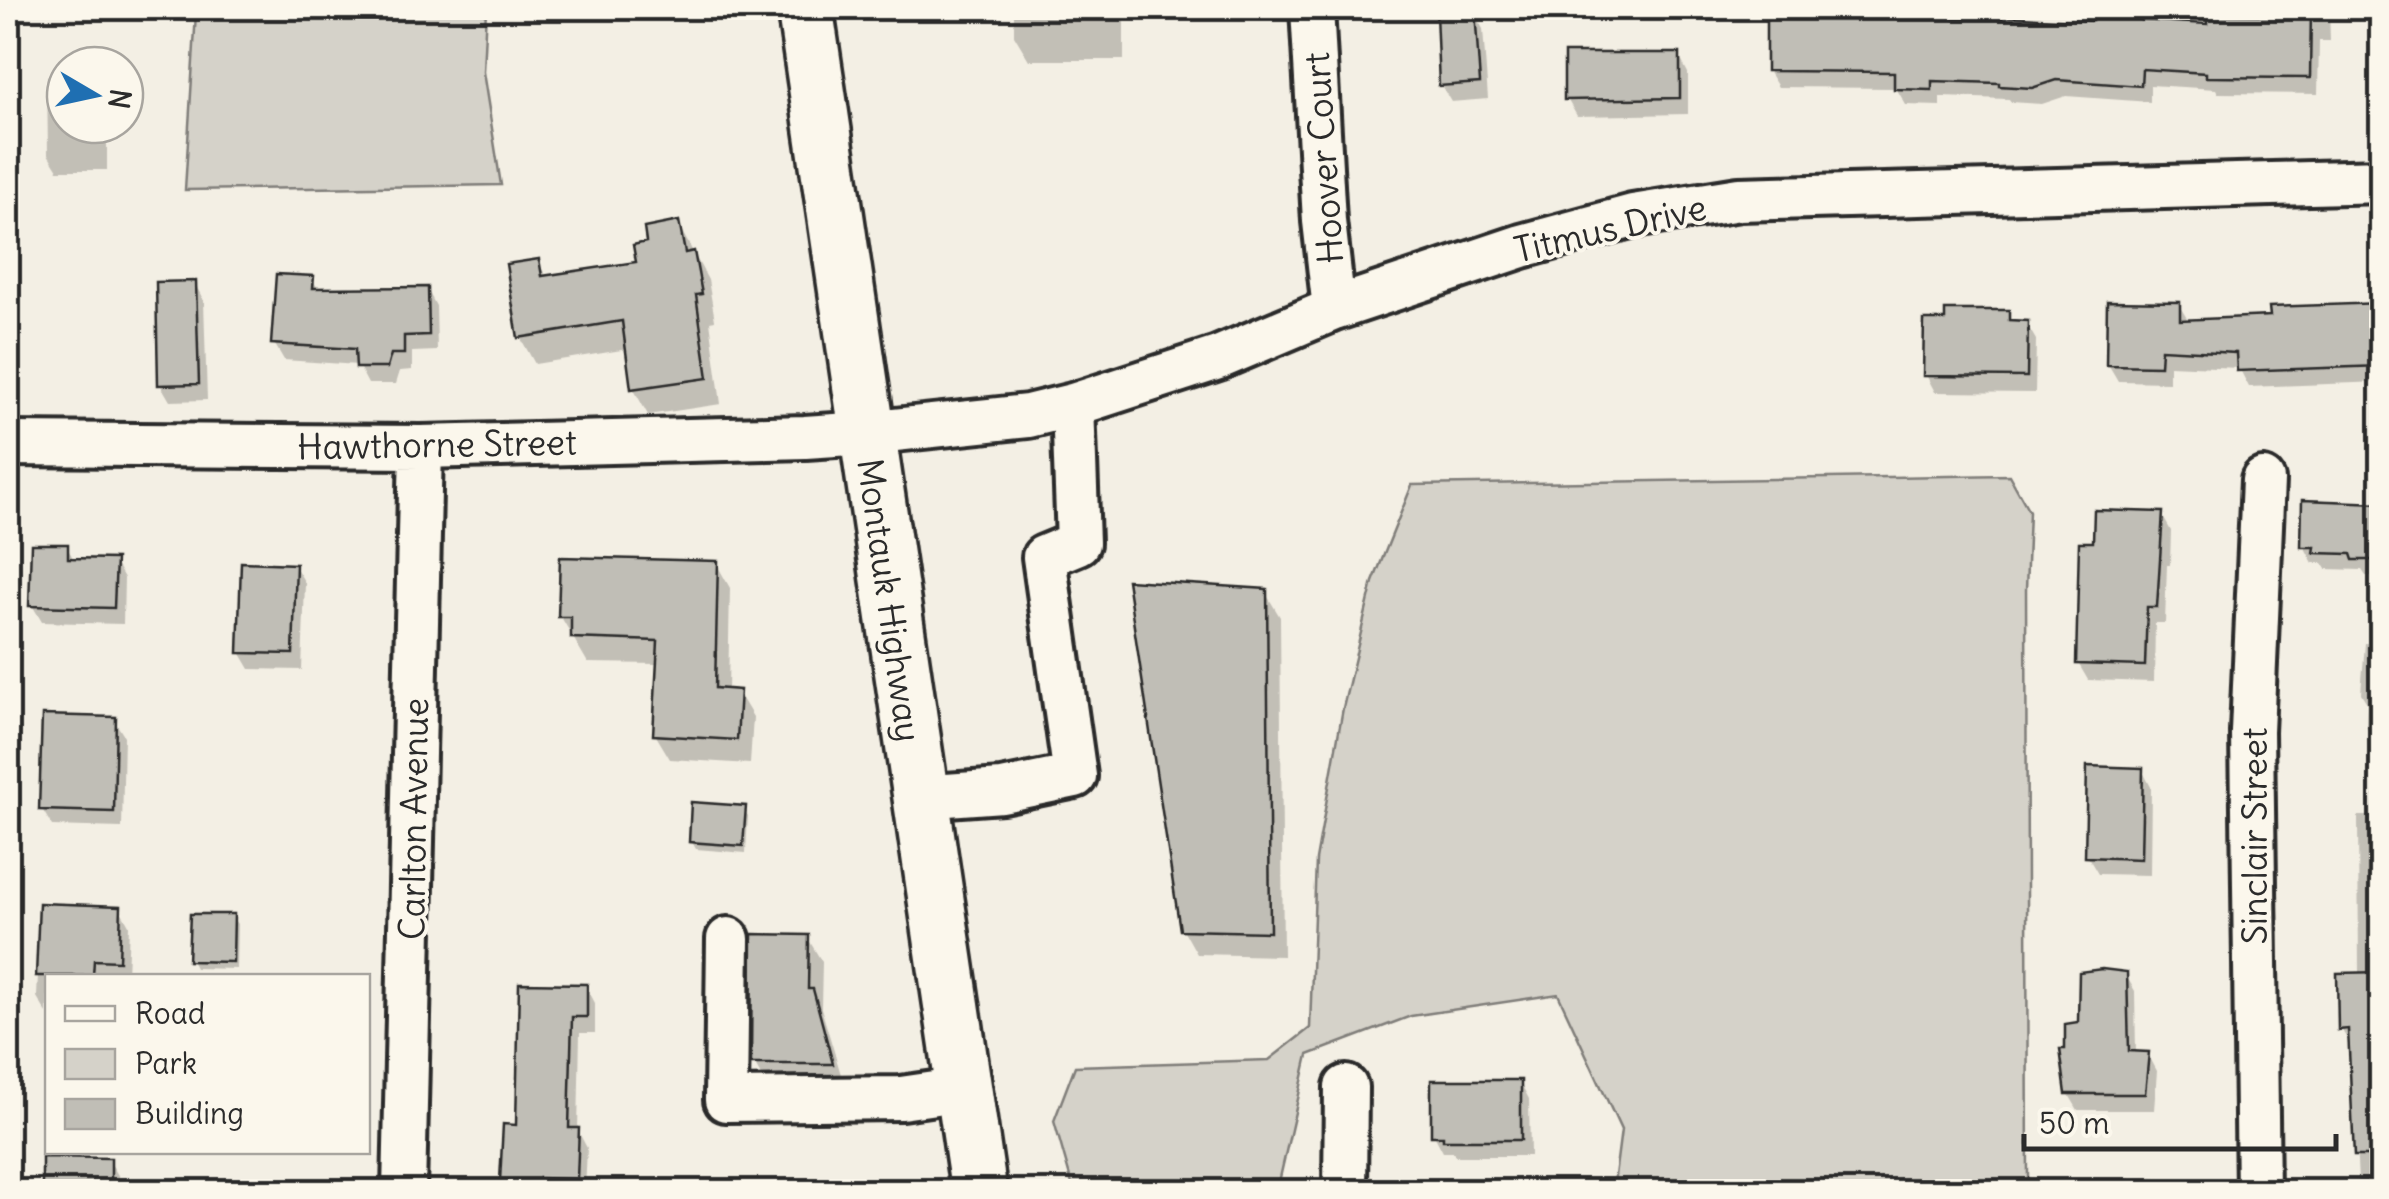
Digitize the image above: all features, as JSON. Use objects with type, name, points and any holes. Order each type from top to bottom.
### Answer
[{"type":"main road","name":"Montauk Highway","points":[[804,8],[979,1192]]},
{"type":"street","name":"Hoover Court","points":[[1312,8],[1324,220],[1334,309]]},
{"type":"street","name":"Titmus Drive","points":[[866,433],[1028,416],[1073,405],[1218,358],[1334,309],[1522,246],[1632,216],[1739,199],[2382,181]]},
{"type":"street","points":[[918,797],[1002,791],[1076,776],[1044,557],[1078,543],[1073,405]]},
{"type":"street","name":"Hawthorne Street","points":[[8,444],[421,447],[866,433]]},
{"type":"street","name":"Carlton Avenue","points":[[404,1192],[421,447]]},
{"type":"street","name":"Sinclair Street","points":[[2258,1192],[2252,732],[2262,480]]},
{"type":"street","points":[[728,939],[726,1100],[901,1098],[963,1089]]},
{"type":"street","points":[[1345,1192],[1346,1087]]},
{"type":"green space","points":[[8,8],[486,8],[483,72],[501,185],[185,190],[196,13]]},
{"type":"green space","points":[[2009,475],[2029,511],[2028,1191],[1613,1191],[1621,1130],[1558,994],[1411,1016],[1308,1055],[1277,1191],[1074,1191],[1054,1121],[1075,1066],[1269,1060],[1310,1028],[1316,860],[1343,708],[1373,582],[1412,485]]},
{"type":"building","points":[[1775,8],[1816,8],[1817,18],[2003,16],[2092,21],[2092,10],[2141,13],[2141,20],[2207,24],[2207,14],[2274,15],[2274,8],[2311,8],[2310,78],[2206,77],[2206,73],[2142,69],[2141,86],[2056,80],[2032,88],[1932,81],[1932,90],[1894,89],[1894,72],[1766,71],[1766,19],[1774,19]]},
{"type":"building","points":[[1475,10],[1480,83],[1439,86],[1436,13]]},
{"type":"building","points":[[1564,53],[1680,53],[1680,98],[1564,100]]},
{"type":"building","points":[[679,221],[685,253],[694,251],[702,294],[696,295],[708,378],[631,389],[622,321],[518,338],[506,264],[539,259],[542,276],[636,262],[633,245],[646,242],[644,228]]},
{"type":"building","points":[[276,274],[314,276],[313,288],[428,287],[429,335],[404,336],[404,354],[391,354],[387,368],[356,368],[355,349],[271,344]]},
{"type":"building","points":[[196,281],[199,384],[158,385],[156,282]]},
{"type":"building","points":[[2107,301],[2180,302],[2180,320],[2270,316],[2269,307],[2382,303],[2382,366],[2237,371],[2236,353],[2161,349],[2160,366],[2106,365]]},
{"type":"building","points":[[1945,310],[2009,310],[2009,320],[2028,321],[2027,377],[1923,376],[1924,320],[1945,320]]},
{"type":"building","points":[[2302,500],[2381,503],[2380,560],[2353,560],[2351,554],[2314,553],[2315,547],[2301,547]]},
{"type":"building","points":[[2094,510],[2163,512],[2157,607],[2147,607],[2145,666],[2076,664],[2079,542],[2093,542]]},
{"type":"building","points":[[31,544],[68,544],[68,558],[116,559],[114,608],[29,606]]},
{"type":"building","points":[[560,557],[718,561],[715,688],[740,690],[737,740],[653,735],[658,641],[571,638],[571,617],[558,617]]},
{"type":"building","points":[[241,562],[296,564],[293,654],[238,653]]},
{"type":"building","points":[[1127,580],[1267,589],[1270,932],[1180,930]]},
{"type":"building","points":[[42,715],[116,717],[114,812],[39,810]]},
{"type":"building","points":[[2087,766],[2143,768],[2141,859],[2085,857]]},
{"type":"building","points":[[691,802],[746,806],[743,846],[689,842]]},
{"type":"building","points":[[39,903],[121,906],[119,961],[94,960],[93,974],[36,976]]},
{"type":"building","points":[[190,914],[234,914],[233,962],[188,961]]},
{"type":"building","points":[[752,934],[809,935],[808,989],[813,989],[833,1064],[751,1064]]},
{"type":"building","points":[[2079,972],[2127,972],[2129,1051],[2149,1052],[2145,1094],[2066,1094],[2060,1049],[2065,1049],[2065,1024],[2078,1022]]},
{"type":"building","points":[[2382,972],[2382,1156],[2354,1156],[2348,1029],[2338,1030],[2337,973]]},
{"type":"building","points":[[519,983],[587,984],[587,1017],[572,1017],[569,1128],[579,1128],[577,1179],[540,1178],[540,1183],[500,1181],[503,1124],[516,1125]]},
{"type":"building","points":[[1431,1080],[1521,1080],[1521,1140],[1443,1140],[1443,1136],[1431,1136]]},
{"type":"building","points":[[42,1157],[111,1158],[111,1192],[42,1192]]}]
